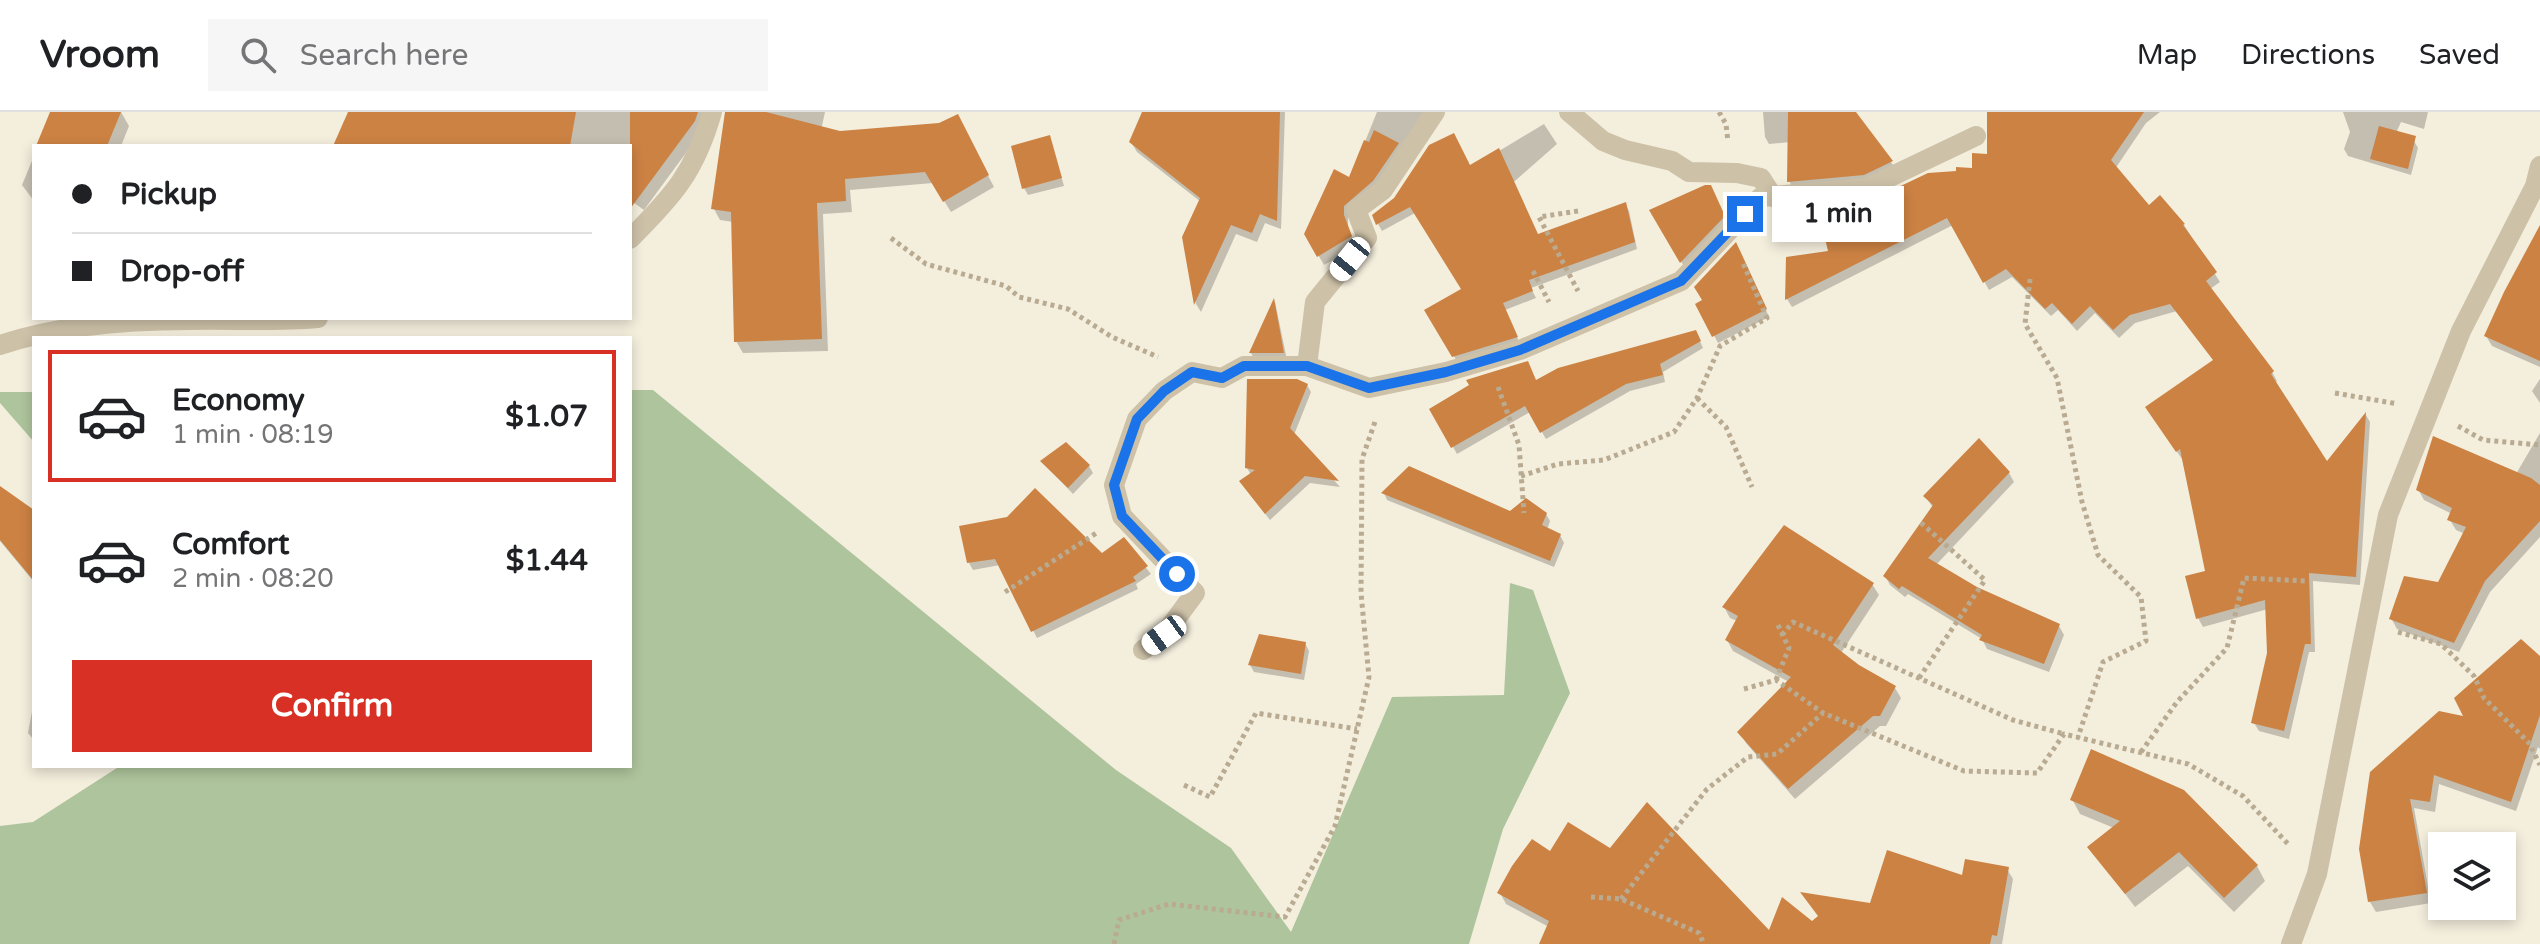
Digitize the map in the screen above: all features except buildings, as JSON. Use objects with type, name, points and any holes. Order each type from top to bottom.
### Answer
[{"type":"street","points":[[632,237],[673,196],[703,145],[712,112]]},
{"type":"street","points":[[1307,366],[1315,302],[1367,238],[1356,210],[1383,190],[1435,112]]},
{"type":"street","points":[[1569,112],[1603,141],[1625,150],[1672,161],[1689,172],[1737,173],[1761,178],[1773,197]]},
{"type":"street","points":[[1143,650],[1164,635],[1195,593],[1122,516],[1114,485],[1137,419],[1164,391],[1192,372],[1222,378],[1244,366],[1307,366],[1369,388],[1488,360],[1520,350],[1681,281],[1761,197],[1867,188],[1976,136]]},
{"type":"street","points":[[2291,944],[2317,874],[2388,515],[2461,331],[2535,186],[2540,166]]},
{"type":"street","points":[[0,345],[38,332],[90,325],[188,320],[296,320]]},
{"type":"path","points":[[1578,211],[1539,217],[1593,320]]},
{"type":"path","points":[[1521,476],[1558,464],[1604,460],[1674,432],[1697,398],[1720,346],[1767,318],[1729,231]]},
{"type":"path","points":[[891,238],[926,264],[1006,286],[1019,297],[1068,309],[1112,337],[1192,372]]},
{"type":"path","points":[[2030,279],[2025,324],[2057,378],[2082,502],[2098,555],[2141,597],[2146,641],[2103,662],[2078,737]]},
{"type":"path","points":[[1488,360],[1519,445],[1524,513]]},
{"type":"path","points":[[2335,393],[2430,409],[2483,440],[2540,445]]},
{"type":"path","points":[[1697,398],[1726,427],[1752,487]]},
{"type":"path","points":[[1114,944],[1119,920],[1169,904],[1285,917],[1335,826],[1369,677],[1361,593],[1362,459],[1379,409]]},
{"type":"path","points":[[1005,592],[1122,516]]},
{"type":"path","points":[[1918,678],[1985,580],[1919,521]]},
{"type":"path","points":[[2140,752],[2177,702],[2227,648],[2244,578],[2307,581]]},
{"type":"path","points":[[1782,635],[1793,622],[2013,720],[2188,764],[2243,796],[2317,874]]},
{"type":"path","points":[[1776,680],[1789,648],[1777,623]]},
{"type":"path","points":[[2366,623],[2441,644],[2474,676],[2484,698],[2529,743],[2540,765]]},
{"type":"path","points":[[1776,680],[1823,713],[1964,771],[2037,773],[2064,734]]},
{"type":"path","points":[[1744,689],[1776,680]]},
{"type":"path","points":[[1184,785],[1210,797],[1256,713],[1357,729]]},
{"type":"path","points":[[1621,899],[1707,789],[1748,757],[1777,754],[1823,713]]},
{"type":"path","points":[[1591,897],[1621,899],[1699,933],[1704,944]]},
{"type":"green space","points":[[632,390],[653,390],[1116,770],[1231,848],[1291,932],[1392,697],[1504,695],[1510,583],[1533,590],[1570,693],[1503,829],[1469,944],[0,944],[0,826],[33,822],[117,768],[632,768]]},
{"type":"green space","points":[[0,392],[32,392],[32,440],[0,403]]},
{"type":"route","points":[[1177,574],[1122,516],[1114,485],[1137,419],[1164,391],[1192,372],[1222,378],[1244,366],[1307,366],[1369,388],[1446,372],[1520,350],[1681,281],[1745,214]]}]
